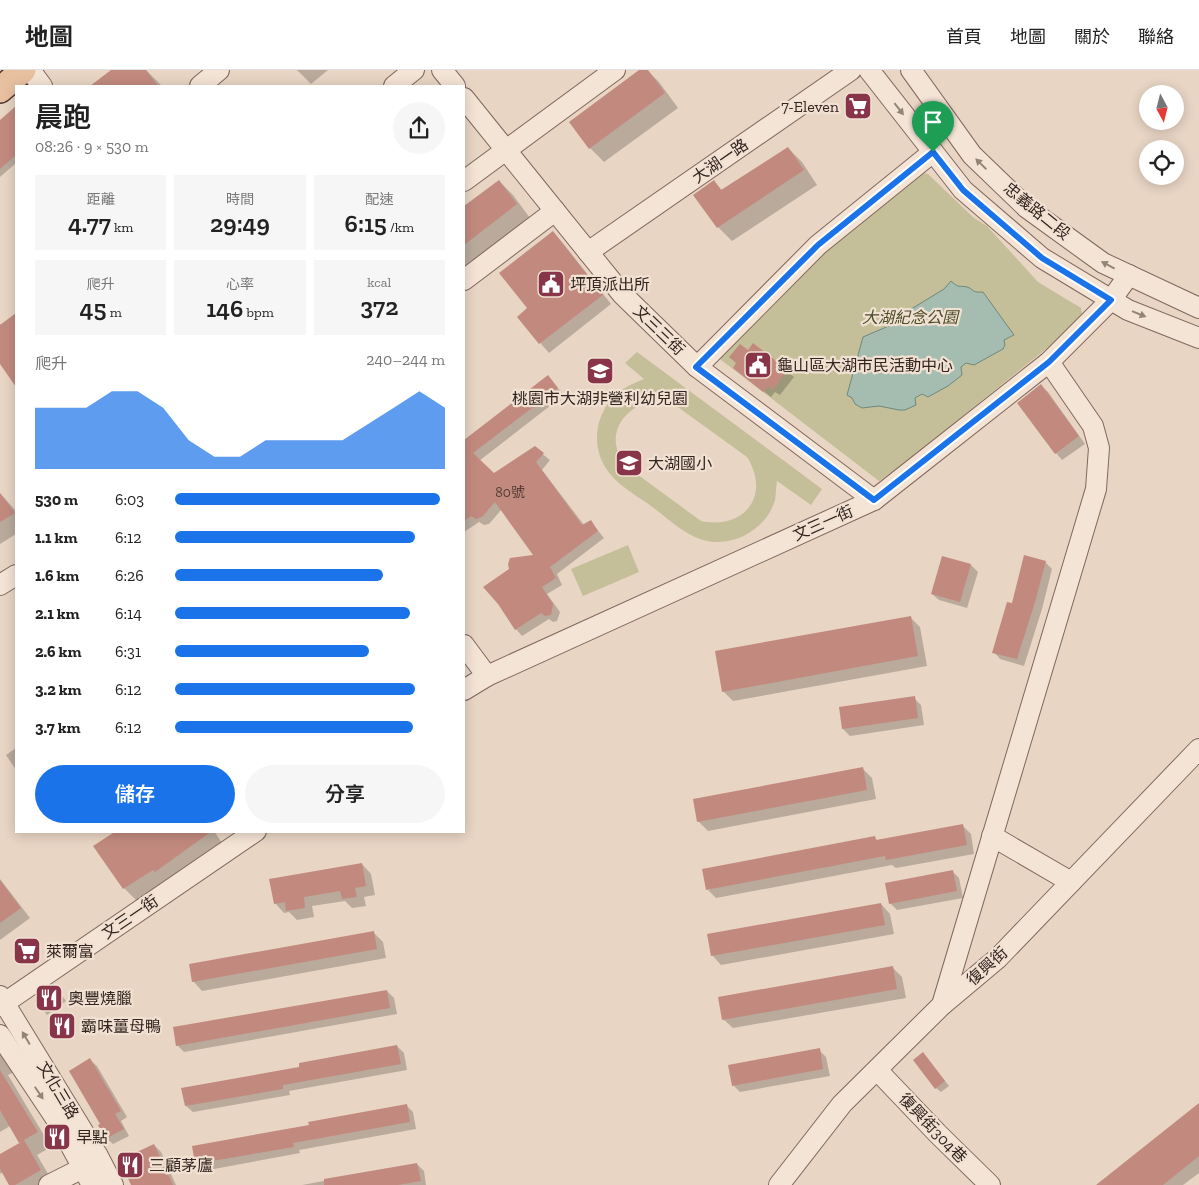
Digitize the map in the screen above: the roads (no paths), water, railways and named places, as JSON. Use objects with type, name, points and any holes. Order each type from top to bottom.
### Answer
[{"type":"street","points":[[201,85],[219,70]]},
{"type":"street","points":[[395,85],[414,70]]},
{"type":"street","points":[[442,70],[454,85]]},
{"type":"street","points":[[465,180],[615,70]]},
{"type":"street","name":"大湖一路","points":[[588,252],[851,70]]},
{"type":"street","name":"忠義路二段","points":[[869,70],[963,190],[1042,258],[1128,310],[1199,338]]},
{"type":"street","name":"忠義路二段","points":[[911,70],[972,155],[1027,208],[1103,263],[1199,308]]},
{"type":"street","points":[[16,77],[39,85]]},
{"type":"street","name":"文三三街","points":[[465,99],[622,294],[696,367],[874,500]]},
{"type":"street","points":[[696,367],[818,245],[933,152]]},
{"type":"street","points":[[465,279],[555,211]]},
{"type":"street","name":"文三一街","points":[[472,680],[874,500],[1049,362],[1111,300],[1129,276]]},
{"type":"street","points":[[942,1006],[1096,489],[1099,448],[1093,426],[1049,362]]},
{"type":"street","points":[[0,585],[15,576]]},
{"type":"street","points":[[465,649],[472,680]]},
{"type":"street","name":"復興街","points":[[779,1185],[842,1104],[942,1006],[998,958],[1199,749]]},
{"type":"street","name":"文三一街","points":[[2,1002],[253,833]]},
{"type":"street","points":[[992,836],[1071,882]]},
{"type":"street","name":"文化三路","points":[[2,1002],[91,1170]]},
{"type":"street","name":"文化三路","points":[[0,1035],[91,1170],[113,1185]]},
{"type":"street","name":"復興街304巷","points":[[877,1070],[990,1185]]},
{"type":"street","points":[[49,1185],[91,1170]]},
{"type":"place","name":"7-Eleven","points":[[858,106]]},
{"type":"place","name":"坪頂派出所","points":[[551,284]]},
{"type":"place","name":"龜山區大湖市民活動中心","points":[[758,365]]},
{"type":"place","name":"桃園市大湖非營利幼兒園","points":[[600,371]]},
{"type":"place","name":"大湖國小","points":[[629,463]]},
{"type":"place","name":"萊爾富","points":[[27,951]]},
{"type":"place","name":"奧豐燒臘","points":[[49,998]]},
{"type":"place","name":"霸味薑母鴨","points":[[62,1026]]},
{"type":"place","name":"早點","points":[[57,1137]]},
{"type":"place","name":"三顧茅廬","points":[[130,1165]]},
{"type":"park label","name":"大湖紀念公園","points":[[910,317]]}]
